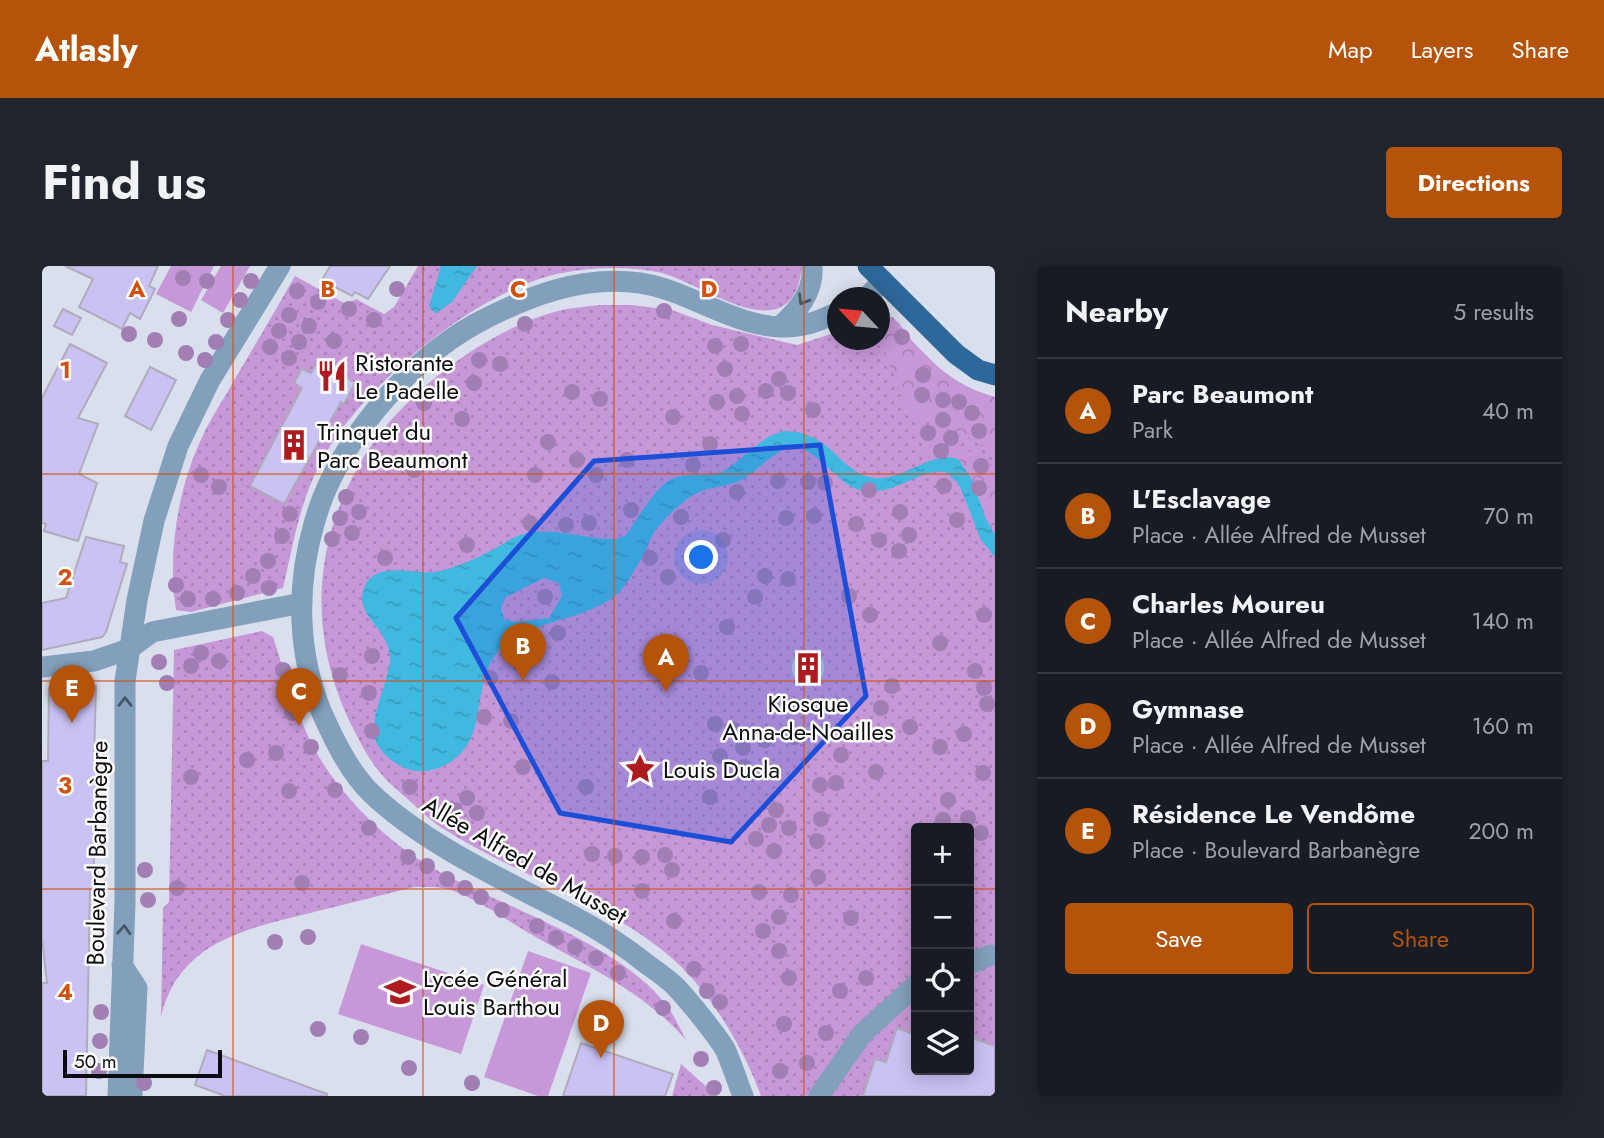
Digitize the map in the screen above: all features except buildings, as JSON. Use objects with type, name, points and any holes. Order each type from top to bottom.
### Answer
[{"type":"main road","points":[[868,266],[956,354],[978,370],[995,375]]},
{"type":"street","name":"Boulevard Barbanègre","points":[[118,1096],[125,903],[125,681],[129,649],[154,522],[178,446],[209,380],[280,266]]},
{"type":"street","points":[[779,327],[794,314],[806,297],[813,278],[813,266]]},
{"type":"street","points":[[877,287],[883,281]]},
{"type":"street","name":"Allée Alfred de Musset","points":[[743,1096],[724,1048],[675,985],[611,936],[496,876],[406,824],[368,790],[343,755],[311,687],[304,657],[302,603],[306,551],[318,506],[339,463],[365,424],[390,394],[424,361],[474,325],[533,296],[578,283],[638,283],[669,289],[770,327],[798,326],[827,317]]},
{"type":"street","points":[[42,667],[94,661],[129,649],[152,632],[302,603]]},
{"type":"street","points":[[974,962],[991,955]]},
{"type":"street","points":[[122,965],[137,988],[132,1096]]},
{"type":"street","points":[[818,1096],[862,1034],[911,990]]},
{"type":"highlighted area","points":[[820,445],[866,696],[731,842],[560,813],[456,618],[594,461]]},
{"type":"green space","points":[[171,266],[214,266],[191,312],[156,294]]},
{"type":"green space","points":[[221,266],[250,266],[223,313],[201,300]]},
{"type":"green space","points":[[418,266],[802,266],[795,292],[783,306],[765,310],[723,300],[662,273],[625,268],[562,273],[529,283],[494,299],[458,321],[390,375],[337,436],[319,466],[306,496],[283,588],[191,612],[176,610],[174,543],[187,475],[211,420],[295,276],[346,304],[356,299],[384,314],[394,307]]},
{"type":"green space","points":[[597,305],[632,305],[672,310],[712,325],[797,345],[827,335],[827,350],[890,350],[892,317],[940,368],[971,388],[995,397],[995,1096],[761,1096],[723,1019],[696,984],[667,954],[614,918],[438,825],[385,779],[363,747],[334,683],[322,618],[326,553],[334,521],[347,489],[363,458],[380,434],[425,386],[480,346],[509,329],[567,309]]},
{"type":"green space","points":[[890,318],[898,322],[912,341],[944,373],[972,390],[995,397],[995,454],[970,438],[917,417],[906,408],[884,350],[890,350]]},
{"type":"green space","points":[[916,427],[947,438],[995,467],[995,535],[971,478],[946,457],[929,462]]},
{"type":"green space","points":[[262,631],[273,637],[311,742],[335,780],[368,818],[398,845],[431,867],[561,929],[625,967],[651,988],[671,1012],[686,1040],[651,1007],[611,980],[471,898],[451,890],[433,887],[414,887],[265,924],[220,942],[200,955],[183,971],[170,991],[161,1017],[163,908],[169,902],[174,650]]},
{"type":"green space","points":[[361,944],[484,985],[461,1054],[338,1014]]},
{"type":"green space","points":[[528,951],[591,973],[548,1096],[538,1096],[484,1077]]},
{"type":"green space","points":[[681,1064],[710,1090],[712,1096],[672,1096]]},
{"type":"water","points":[[441,266],[477,266],[452,302],[436,313],[430,309],[430,303]]},
{"type":"water","points":[[784,431],[814,438],[852,469],[875,478],[897,475],[940,458],[959,460],[971,478],[995,535],[995,557],[981,540],[957,482],[945,472],[925,474],[883,490],[859,490],[841,480],[808,451],[790,448],[772,456],[745,478],[699,492],[676,508],[655,531],[631,576],[615,596],[587,611],[526,631],[502,647],[485,676],[471,739],[462,752],[449,763],[433,770],[410,770],[388,758],[380,749],[374,734],[374,724],[390,657],[384,638],[363,606],[364,588],[370,579],[386,571],[435,572],[451,568],[529,533],[544,531],[617,539],[626,535],[654,495],[674,478],[721,472]],"holes":[[[544,578],[559,583],[562,596],[549,618],[515,622],[504,619],[501,607],[506,597]]]},
{"type":"place","name":"Ristorante Le Padelle","points":[[332,376]]},
{"type":"place","name":"Trinquet du Parc Beaumont","points":[[294,445]]},
{"type":"place","name":"Kiosque Anna-de-Noailles","points":[[808,668]]},
{"type":"place","name":"L'Esclavage","points":[[523,681]]},
{"type":"place","name":"Parc Beaumont","points":[[666,692]]},
{"type":"place","name":"Résidence Le Vendôme","points":[[72,723]]},
{"type":"place","name":"Charles Moureu","points":[[299,726]]},
{"type":"place","name":"Louis Ducla","points":[[640,769]]},
{"type":"place","name":"Lycée Général Louis Barthou","points":[[400,992]]},
{"type":"place","name":"Gymnase","points":[[601,1058]]}]
